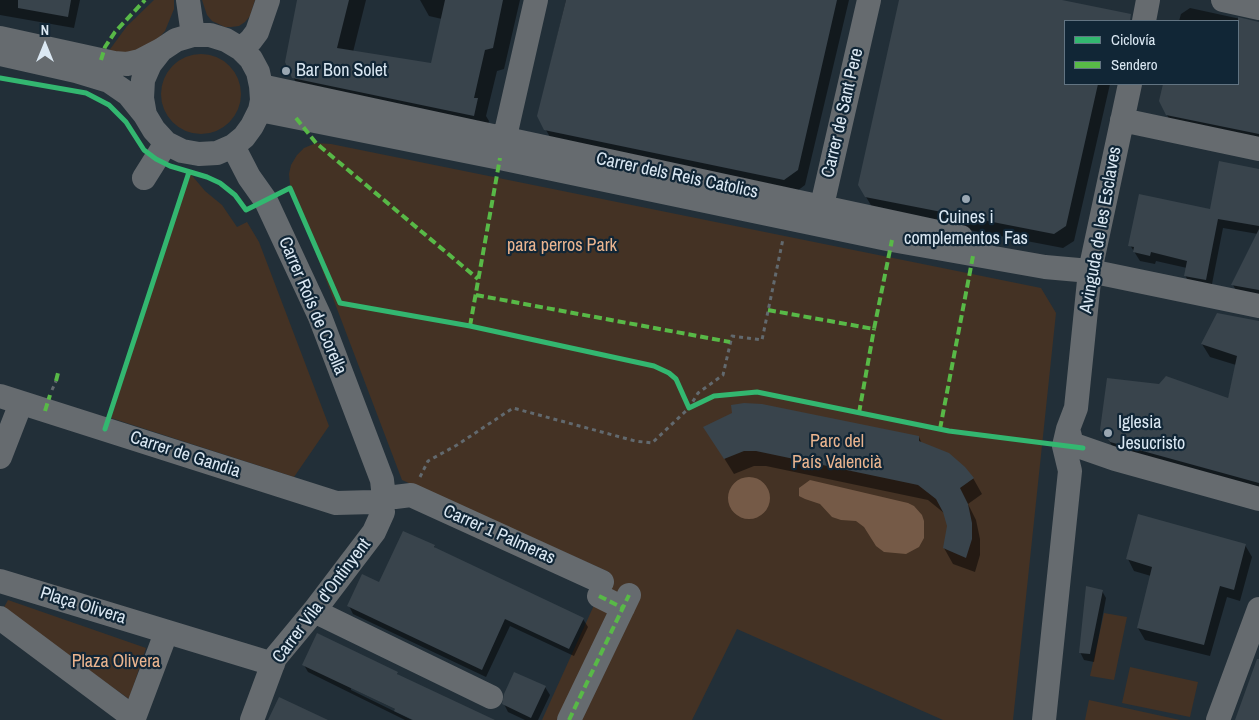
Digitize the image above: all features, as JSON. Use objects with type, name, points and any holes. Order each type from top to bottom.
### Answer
[{"type":"street","points":[[188,0],[193,35]]},
{"type":"street","points":[[241,49],[257,32],[268,0]]},
{"type":"street","points":[[501,148],[536,0]]},
{"type":"street","name":"Carrer de Sant Pere","points":[[820,216],[869,0]]},
{"type":"street","points":[[1144,20],[1148,0]]},
{"type":"street","points":[[1223,0],[1259,8]]},
{"type":"street","points":[[0,38],[114,63],[127,64],[140,61],[176,40],[193,35],[210,35],[226,40],[241,49],[251,60],[258,72],[262,100],[260,110],[244,137],[233,146],[217,152],[199,154],[182,151],[166,143],[154,130],[128,94],[109,81],[76,70],[0,54]]},
{"type":"street","points":[[145,115],[142,98],[144,80],[150,64],[161,50]]},
{"type":"street","name":"Avinguda de les Esclaves","points":[[1044,720],[1070,471],[1064,446],[1072,419],[1090,271],[1130,85]]},
{"type":"street","name":"Carrer dels Reis Catolics","points":[[261,86],[787,220],[820,216],[973,256],[1054,268],[1090,271],[1259,306]]},
{"type":"street","name":"Carrer dels Reis Catolics","points":[[260,110],[501,148],[820,216],[1053,257],[1090,271]]},
{"type":"street","points":[[1122,120],[1259,149]]},
{"type":"street","points":[[144,178],[166,143]]},
{"type":"street","name":"Carrer Roís de Corella","points":[[233,146],[249,177],[266,201],[320,316],[387,494]]},
{"type":"street","points":[[1054,268],[1073,288],[1086,315]]},
{"type":"street","points":[[0,457],[10,399]]},
{"type":"street","name":"Carrer de Gandia","points":[[10,399],[336,503],[387,494]]},
{"type":"street","name":"Avinguda de les Esclaves","points":[[1070,471],[1083,448],[1072,419]]},
{"type":"street","points":[[1083,448],[1115,459],[1259,498]]},
{"type":"street","name":"Carrer 1 Palmeras","points":[[387,494],[626,602],[569,720]]},
{"type":"street","name":"Carrer Vila d'Ontinyent","points":[[252,720],[275,658],[314,611],[374,532],[387,494]]},
{"type":"street","name":"Plaça Olivera","points":[[0,581],[273,664]]},
{"type":"street","points":[[1218,720],[1259,608]]},
{"type":"street","points":[[314,611],[491,697]]},
{"type":"street","points":[[0,618],[134,719],[166,633]]},
{"type":"path","points":[[387,494],[428,461],[458,445],[513,408],[635,442],[652,443],[689,408],[698,393],[723,375],[732,336],[762,340],[787,220]]},
{"type":"path","points":[[685,399],[689,408]]},
{"type":"path","points":[[689,408],[697,404]]},
{"type":"green space","points":[[154,0],[174,0],[174,9],[165,31],[156,41],[132,57],[108,52],[127,26]]},
{"type":"green space","points":[[202,0],[255,0],[250,16],[245,22],[239,26],[225,27],[212,21],[207,15]]},
{"type":"green space","points":[[193,54],[209,54],[223,61],[234,72],[241,86],[241,102],[238,109],[223,127],[209,134],[193,134],[179,127],[168,116],[161,102],[161,86],[168,72],[179,61]]},
{"type":"green space","name":"Parc del País Valencià","points":[[316,143],[331,144],[1041,288],[1056,313],[1013,720],[943,720],[737,629],[692,720],[542,720],[609,572],[402,480],[290,185],[289,174],[291,165],[297,155],[304,148]]},
{"type":"green space","points":[[189,172],[205,191],[222,205],[237,227],[247,222],[259,242],[329,426],[294,477],[111,418]]},
{"type":"green space","name":"Plaza Olivera","points":[[8,600],[146,648],[129,699],[3,609]]},
{"type":"green space","points":[[1104,613],[1127,617],[1114,680],[1090,676]]},
{"type":"green space","points":[[1130,667],[1198,682],[1190,717],[1122,703]]},
{"type":"green space","points":[[1089,700],[1180,720],[1085,720]]},
{"type":"shaded area","points":[[753,477],[761,480],[767,486],[770,498],[767,510],[761,516],[745,519],[737,516],[731,510],[728,494],[731,486],[737,480]]},
{"type":"shaded area","points":[[810,480],[914,506],[922,515],[924,521],[924,538],[919,547],[906,554],[884,552],[876,546],[864,527],[856,521],[832,517],[820,504],[799,496],[799,488]]},
{"type":"building","points":[[18,0],[71,0],[68,17],[18,8]]},
{"type":"building","points":[[297,0],[349,0],[337,48],[431,63],[445,0],[503,0],[493,48],[485,50],[474,98],[478,98],[474,116],[292,78],[285,62]]},
{"type":"building","points":[[566,0],[837,0],[798,170],[784,180],[544,130],[537,116]]},
{"type":"building","points":[[899,0],[1062,0],[1131,14],[1130,20],[1064,20],[1064,85],[1098,85],[1066,226],[1054,234],[865,197],[858,185]]},
{"type":"building","points":[[1238,17],[1259,22],[1259,134],[1166,115],[1159,101],[1163,85],[1239,85]]},
{"type":"building","points":[[1219,161],[1259,169],[1259,226],[1218,219],[1206,280],[1184,276],[1187,261],[1151,252],[1150,256],[1133,252],[1134,247],[1128,246],[1139,194],[1210,209]]},
{"type":"building","points":[[1259,229],[1259,290],[1231,285]]},
{"type":"building","points":[[1217,313],[1259,321],[1259,483],[1110,442],[1100,430],[1107,378],[1159,384],[1166,376],[1228,398],[1237,356],[1201,344]]},
{"type":"building","points":[[744,403],[762,404],[919,436],[919,441],[949,453],[974,478],[960,488],[968,504],[972,523],[972,539],[966,558],[943,548],[947,526],[943,512],[936,499],[918,485],[756,451],[744,451],[724,459],[703,427],[732,413],[731,405]]},
{"type":"building","points":[[1138,514],[1246,544],[1234,590],[1220,586],[1204,645],[1137,628],[1152,567],[1126,559]]},
{"type":"building","points":[[403,531],[584,618],[569,649],[505,619],[482,670],[347,606],[362,574],[379,582]]},
{"type":"building","points":[[1086,586],[1103,590],[1090,654],[1079,653]]},
{"type":"building","points":[[317,633],[398,672],[397,674],[495,720],[413,720],[394,711],[395,709],[302,665]]},
{"type":"building","points":[[1257,659],[1259,659],[1259,720],[1235,720]]},
{"type":"building","points":[[514,672],[546,686],[531,718],[502,704],[504,694]]},
{"type":"building","points":[[279,697],[328,720],[268,720]]},
{"type":"marked path","points":[[101,60],[105,47],[115,32],[145,0]]},
{"type":"marked path","points":[[296,118],[316,143],[478,279]]},
{"type":"marked path","points":[[470,326],[500,158]]},
{"type":"marked path","points":[[768,310],[874,329],[892,240]]},
{"type":"marked path","points":[[940,429],[973,256]]},
{"type":"marked path","points":[[476,295],[730,342]]},
{"type":"marked path","points":[[859,413],[874,329]]},
{"type":"marked path","points":[[56,381],[58,373]]},
{"type":"marked path","points":[[45,411],[50,395]]},
{"type":"marked path","points":[[569,720],[629,595]]},
{"type":"marked path","points":[[599,596],[623,608]]},
{"type":"cycle path","points":[[0,78],[86,93],[109,105],[126,122],[144,150],[170,166],[220,183],[235,195],[246,210],[290,188],[340,303],[470,326],[654,366],[669,373],[676,379],[689,408],[714,396],[757,392],[949,431],[1083,448]]},
{"type":"cycle path","points":[[105,429],[189,172]]},
{"type":"place","name":"Bar Bon Solet","points":[[286,71]]},
{"type":"place","name":"Cuines i complementos Fas","points":[[966,199]]},
{"type":"place","name":"Iglesia Jesucristo","points":[[1108,433]]},
{"type":"park label","name":"para perros Park","points":[[562,246]]}]
